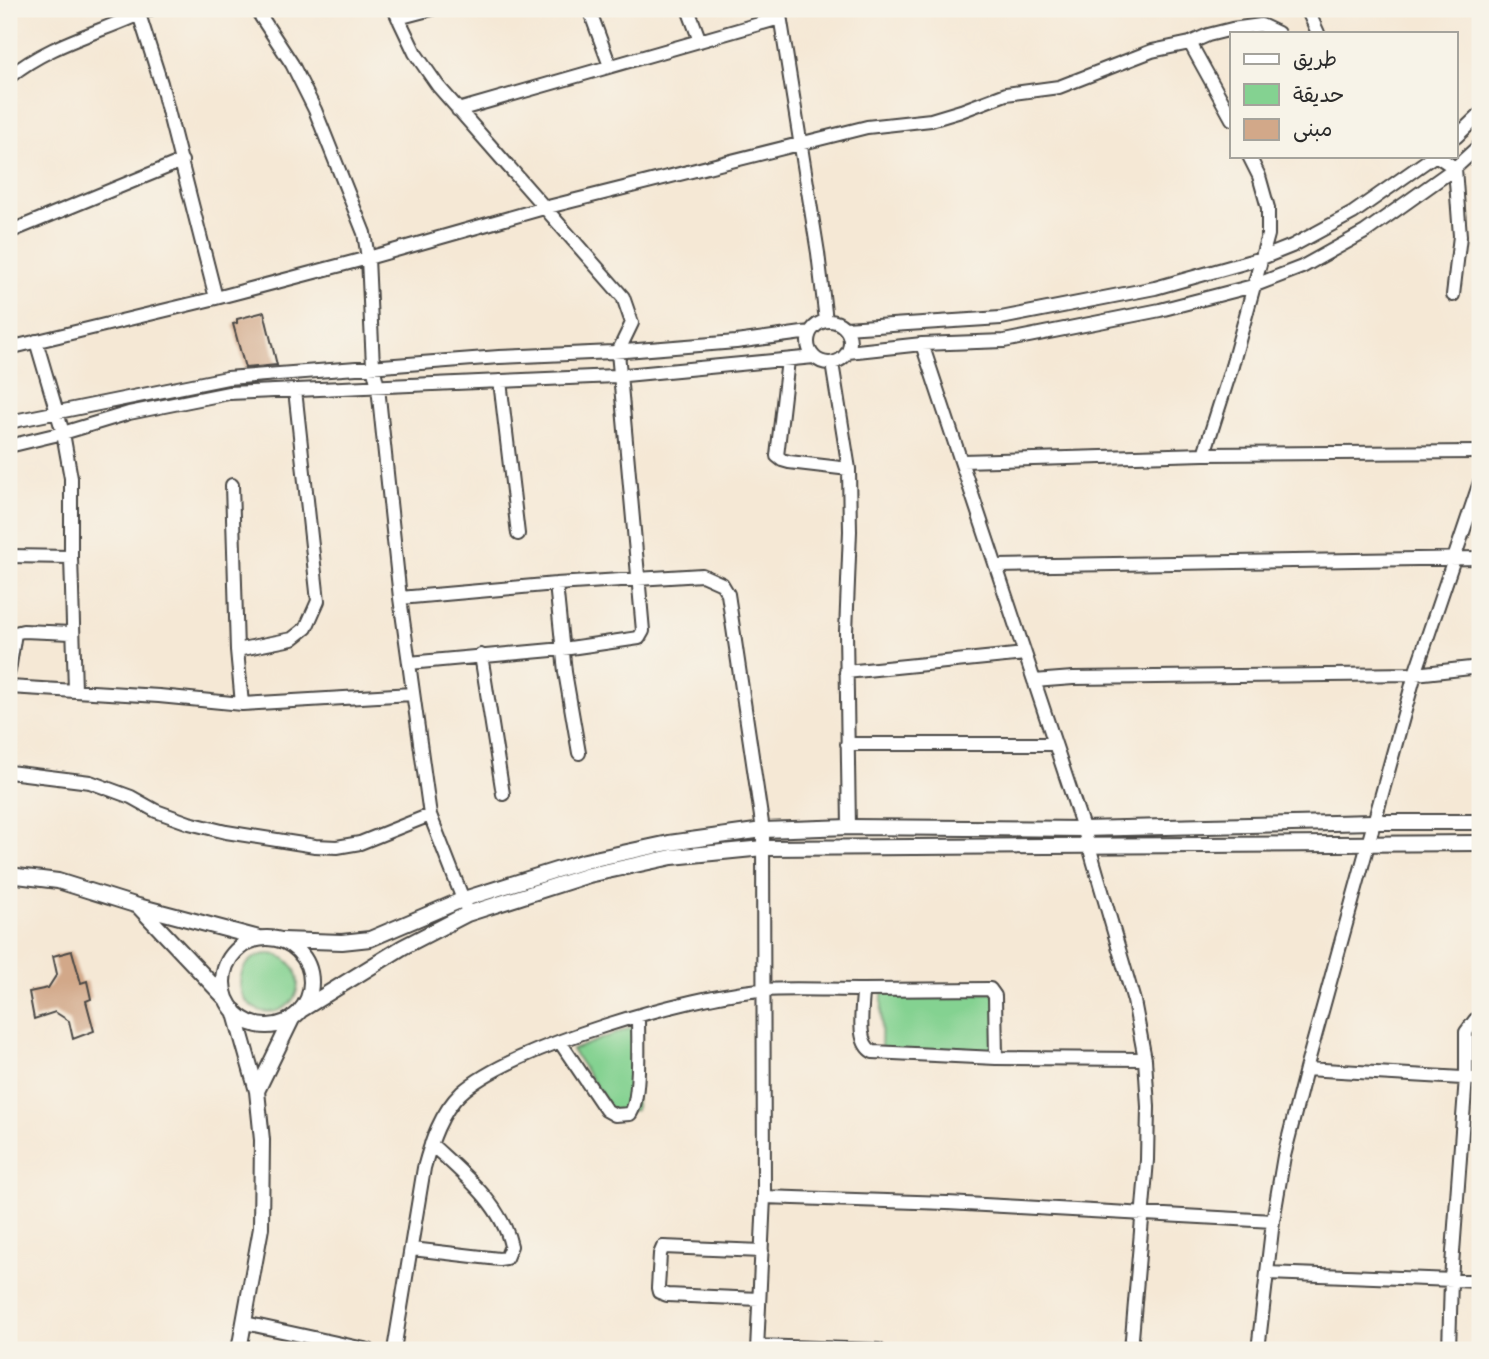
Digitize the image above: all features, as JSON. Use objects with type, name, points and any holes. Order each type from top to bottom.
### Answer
[{"type":"street","points":[[256,9],[292,64],[315,110],[360,221],[368,258],[373,366],[378,387],[400,598],[430,815],[464,899],[467,914]]},
{"type":"street","points":[[409,663],[563,649],[642,637],[643,631],[618,352],[632,323],[623,297],[458,110],[422,64],[396,13],[432,9]]},
{"type":"street","points":[[589,9],[610,66]]},
{"type":"street","points":[[688,9],[700,41]]},
{"type":"street","points":[[1307,9],[1318,32]]},
{"type":"street","points":[[9,77],[21,67],[61,45],[144,12],[216,298]]},
{"type":"street","points":[[458,110],[700,41],[780,13],[818,253],[826,321]]},
{"type":"street","points":[[9,348],[216,298],[544,208],[867,127],[931,120],[1006,94],[1059,87],[1152,51],[1191,43],[1208,35],[1261,25],[1276,32]]},
{"type":"street","points":[[1191,43],[1230,115]]},
{"type":"street","points":[[1458,134],[1480,114]]},
{"type":"street","points":[[848,352],[922,344],[1004,341],[1160,310],[1253,286],[1302,267],[1365,232],[1455,168],[1480,145]]},
{"type":"street","points":[[1204,454],[1232,366],[1268,235],[1268,208],[1259,176],[1250,158]]},
{"type":"street","points":[[845,328],[1001,318],[1156,288],[1262,258],[1292,246],[1353,212],[1432,158]]},
{"type":"street","points":[[1438,158],[1455,168]]},
{"type":"street","points":[[9,232],[182,161]]},
{"type":"street","points":[[1453,295],[1460,236],[1455,168]]},
{"type":"street","points":[[9,422],[227,378],[736,342],[810,332],[826,321],[845,328],[850,339],[844,358],[832,363],[825,363],[814,357],[620,376],[229,393],[129,413],[9,446]]},
{"type":"street","points":[[810,332],[808,345],[814,357]]},
{"type":"street","points":[[36,341],[63,433],[71,478],[75,690]]},
{"type":"street","points":[[922,344],[1083,828],[1134,1001],[1145,1059],[1149,1107],[1131,1350]]},
{"type":"street","points":[[788,359],[777,456],[789,462],[849,469]]},
{"type":"street","points":[[832,363],[849,469],[846,672],[849,827]]},
{"type":"street","points":[[500,381],[518,534]]},
{"type":"street","points":[[237,650],[292,639],[306,628],[318,601],[295,390]]},
{"type":"street","points":[[962,461],[1204,454],[1480,452]]},
{"type":"street","points":[[1258,1350],[1273,1221],[1284,1156],[1306,1069],[1415,674],[1480,482]]},
{"type":"street","points":[[232,485],[237,650],[242,704]]},
{"type":"street","points":[[9,556],[71,557]]},
{"type":"street","points":[[997,566],[1480,558]]},
{"type":"street","points":[[400,598],[556,584],[702,575],[722,584],[728,594],[763,830],[764,1197],[757,1348],[879,1350]]},
{"type":"street","points":[[556,584],[579,753]]},
{"type":"street","points":[[9,671],[15,633],[72,633]]},
{"type":"street","points":[[846,672],[1025,654]]},
{"type":"street","points":[[481,655],[503,794]]},
{"type":"street","points":[[1034,681],[1073,678],[1415,674],[1480,667]]},
{"type":"street","points":[[9,687],[242,704],[412,694]]},
{"type":"street","points":[[847,744],[1055,744]]},
{"type":"street","points":[[9,772],[90,782],[110,788],[189,823],[226,832],[315,846],[360,844],[430,815]]},
{"type":"street","points":[[9,875],[58,881],[138,906],[259,938],[342,942],[370,939],[464,899],[585,861],[670,843],[763,830],[1480,822]]},
{"type":"street","points":[[138,906],[242,1018],[262,1025],[273,1025],[297,1014],[403,947],[467,914],[589,875],[672,857],[762,848],[1480,843]]},
{"type":"street","points":[[239,1350],[261,1228],[262,1140],[257,1091],[223,984],[225,968],[232,954],[244,944],[259,938]]},
{"type":"street","points":[[257,1091],[307,1000],[311,976],[302,954],[282,940]]},
{"type":"street","points":[[394,1350],[430,1144],[446,1112],[460,1094],[492,1073],[560,1042],[638,1017],[728,994],[762,990],[990,989],[995,996],[996,1058]]},
{"type":"street","points":[[863,990],[862,1040],[873,1052],[996,1058],[1145,1059]]},
{"type":"street","points":[[560,1042],[606,1110],[615,1115],[630,1114],[635,1106],[637,1091],[638,1017]]},
{"type":"street","points":[[1449,1350],[1451,1279],[1466,1077],[1466,1032],[1475,1020],[1480,1020]]},
{"type":"street","points":[[1306,1069],[1480,1079]]},
{"type":"street","points":[[412,1249],[499,1259],[506,1258],[511,1246],[502,1222],[476,1187],[430,1144]]},
{"type":"street","points":[[764,1197],[947,1203],[1273,1221]]},
{"type":"street","points":[[759,1299],[662,1294],[658,1288],[660,1254],[663,1247],[762,1251]]},
{"type":"street","points":[[1267,1273],[1480,1281]]},
{"type":"street","points":[[245,1323],[369,1350]]},
{"type":"green space","points":[[263,954],[275,954],[290,962],[298,977],[298,989],[290,1004],[275,1012],[263,1012],[248,1004],[240,989],[240,977],[248,962]]},
{"type":"green space","points":[[882,993],[999,993],[1003,1057],[881,1052]]},
{"type":"green space","points":[[633,1027],[636,1110],[613,1112],[572,1050]]},
{"type":"building","points":[[264,312],[277,365],[245,368],[233,324],[237,323],[237,319]]},
{"type":"building","points":[[72,951],[81,983],[87,981],[91,999],[86,1001],[94,1031],[73,1039],[69,1021],[55,1012],[34,1019],[29,992],[48,988],[57,974],[53,956]]}]
